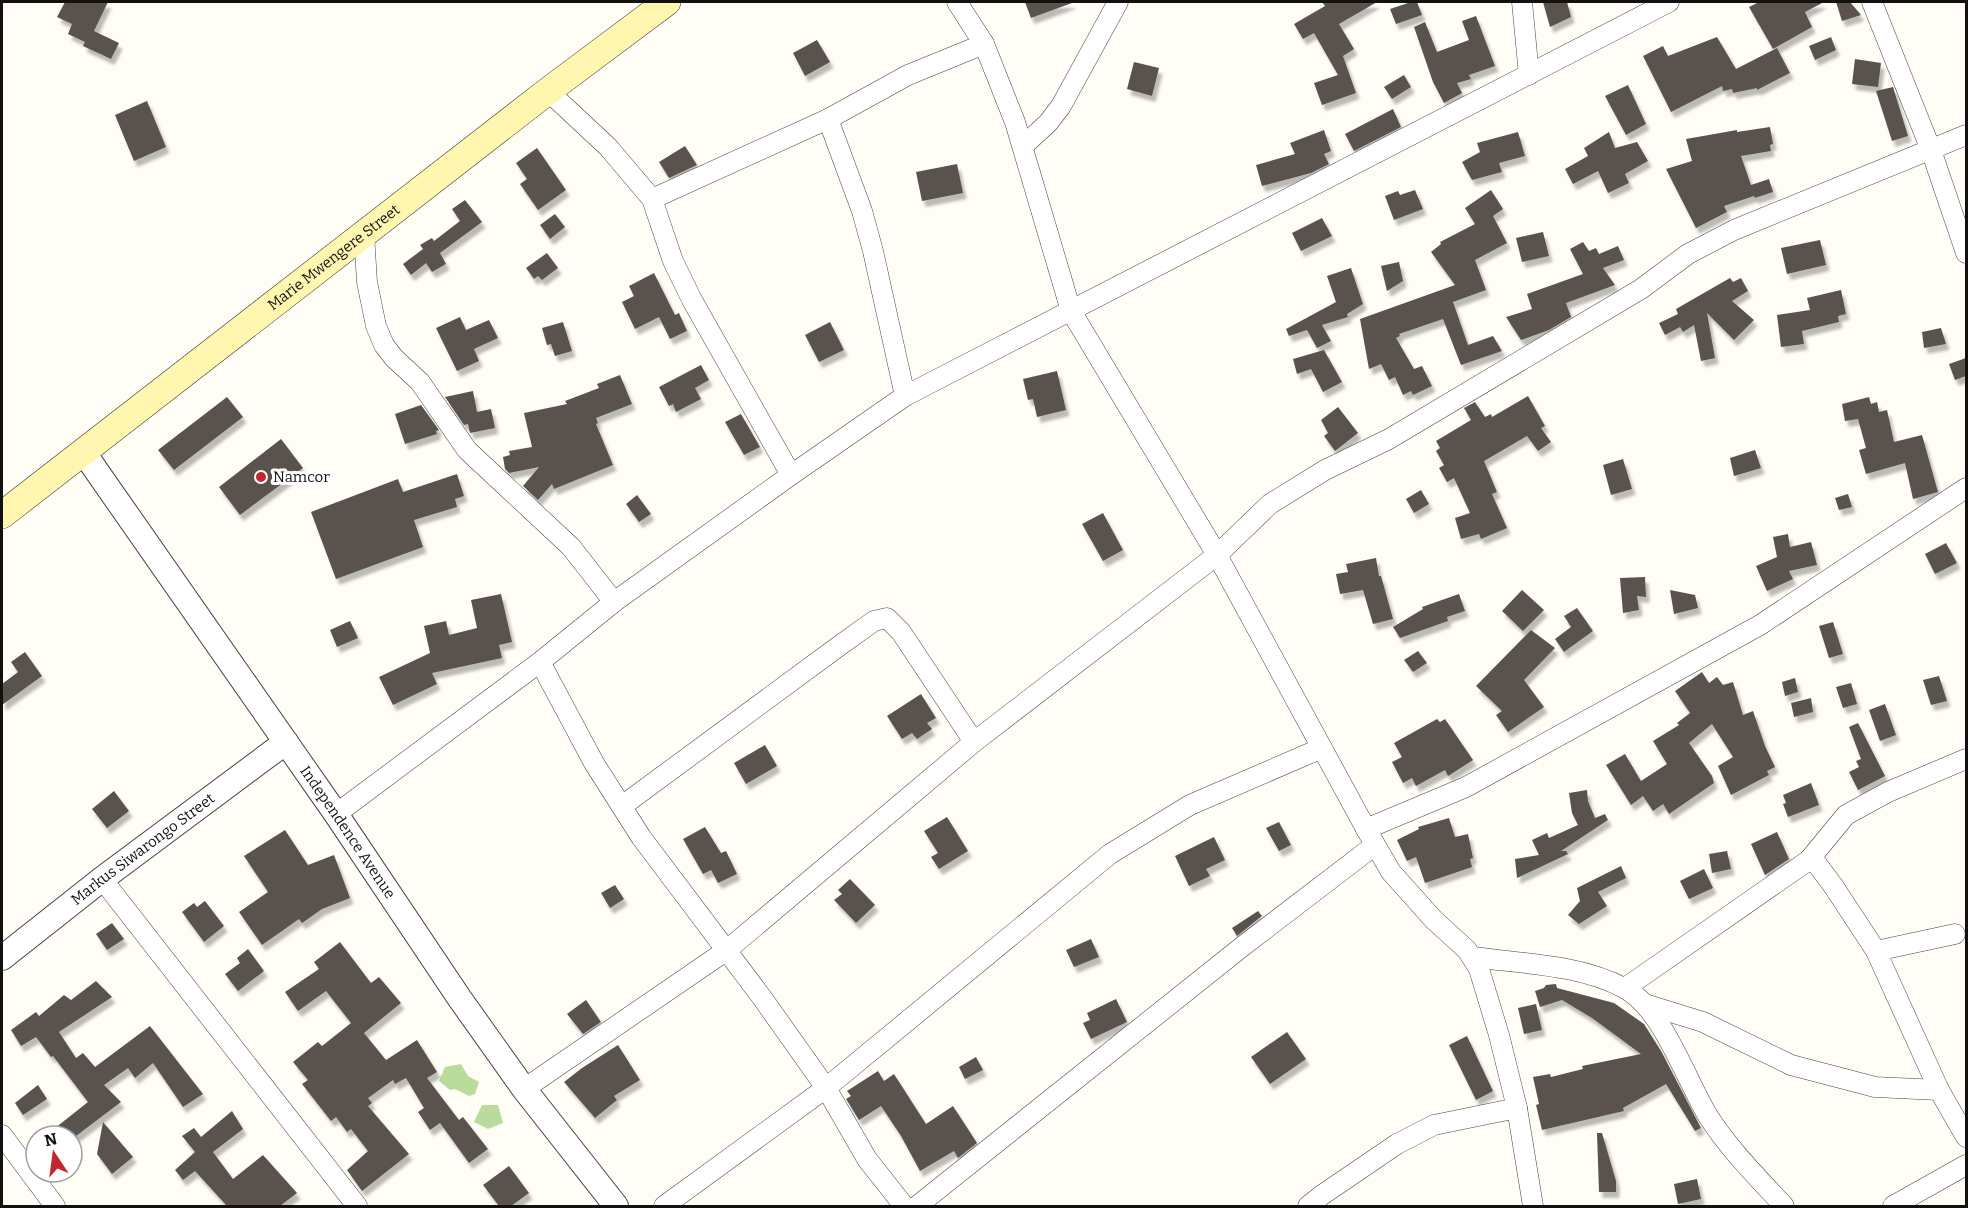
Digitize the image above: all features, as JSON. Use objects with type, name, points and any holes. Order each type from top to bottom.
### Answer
[{"type":"main road","name":"Marie Mwengere Street","points":[[2,515],[548,91],[667,2]]},
{"type":"street","points":[[957,2],[984,44],[1023,146],[1071,311],[1217,555],[1391,872],[1434,920],[1473,957],[1494,1014],[1517,1108],[1533,1206]]},
{"type":"street","points":[[1522,2],[1529,75]]},
{"type":"street","points":[[336,814],[540,662],[615,602],[790,475],[905,396],[1669,2]]},
{"type":"street","points":[[1872,2],[1931,150],[1966,253]]},
{"type":"street","points":[[1023,146],[1048,123],[1061,106],[1121,3]]},
{"type":"street","points":[[652,200],[828,119],[908,75],[984,44]]},
{"type":"street","points":[[548,91],[608,147],[652,200],[673,261],[692,300],[790,475]]},
{"type":"street","points":[[828,119],[862,211],[905,396]]},
{"type":"street","points":[[524,1089],[726,950],[974,742],[1217,555],[1270,504],[1325,470],[1389,438],[1641,289],[1688,254],[1734,230],[1966,135]]},
{"type":"street","points":[[364,234],[367,282],[376,326],[384,345],[394,358],[420,382],[467,450],[571,547],[615,602]]},
{"type":"street","name":"Independence Avenue","points":[[84,453],[286,741],[454,990],[524,1089],[616,1206]]},
{"type":"street","points":[[917,1206],[1243,946],[1370,837],[1466,787],[1760,624],[1966,488]]},
{"type":"street","points":[[622,806],[838,646],[874,621],[887,618],[901,632],[974,742]]},
{"type":"street","points":[[540,662],[594,763],[640,837],[726,950],[826,1088],[867,1159],[904,1206]]},
{"type":"street","name":"Markus Siwarongo Street","points":[[2,958],[102,879],[286,741]]},
{"type":"street","points":[[664,1206],[826,1088],[1110,854],[1190,805],[1322,748]]},
{"type":"street","points":[[1625,988],[1809,860],[1846,815],[1888,792],[1966,759]]},
{"type":"street","points":[[1809,860],[1817,864],[1834,886],[1876,951],[1939,1090],[1966,1137]]},
{"type":"street","points":[[102,879],[357,1206]]},
{"type":"street","points":[[1876,951],[1955,934]]},
{"type":"street","points":[[1473,957],[1569,969],[1594,975],[1625,988],[1645,1004],[1672,1046],[1708,1116],[1746,1165],[1784,1206]]},
{"type":"street","points":[[1645,1004],[1703,1022],[1791,1065],[1875,1087],[1939,1090]]},
{"type":"street","points":[[1319,1202],[1398,1144],[1434,1125],[1517,1108]]},
{"type":"street","points":[[2,1135],[55,1206]]},
{"type":"street","points":[[1893,1206],[1966,1165]]},
{"type":"green space","points":[[461,1064],[468,1076],[479,1082],[475,1094],[469,1096],[455,1089],[450,1090],[439,1081],[445,1067]]},
{"type":"green space","points":[[482,1105],[498,1105],[503,1123],[488,1129],[474,1122]]},
{"type":"building","points":[[65,2],[108,2],[94,31],[119,43],[111,59],[83,46],[85,42],[68,34],[72,24],[57,17]]},
{"type":"building","points":[[1025,2],[1072,2],[1072,3],[1031,18]]},
{"type":"building","points":[[1322,2],[1377,2],[1339,24],[1354,49],[1343,56],[1356,93],[1322,105],[1314,83],[1338,75],[1314,33],[1303,39],[1294,24],[1325,6]]},
{"type":"building","points":[[1417,2],[1422,15],[1396,24],[1390,9]]},
{"type":"building","points":[[1543,2],[1567,2],[1571,17],[1550,27]]},
{"type":"building","points":[[1759,2],[1824,2],[1805,12],[1812,27],[1773,49],[1749,7]]},
{"type":"building","points":[[1836,2],[1850,2],[1861,15],[1842,21]]},
{"type":"building","points":[[1476,16],[1495,66],[1469,75],[1471,79],[1457,83],[1462,93],[1444,103],[1433,82],[1414,27],[1425,22],[1437,52],[1469,40],[1462,21]]},
{"type":"building","points":[[1717,37],[1736,69],[1777,48],[1790,73],[1757,90],[1757,88],[1733,93],[1732,89],[1723,91],[1722,86],[1671,112],[1643,56],[1663,46],[1668,56]]},
{"type":"building","points":[[1831,37],[1836,50],[1815,60],[1809,46]]},
{"type":"building","points":[[817,40],[830,62],[805,76],[793,53]]},
{"type":"building","points":[[1855,59],[1881,63],[1878,87],[1852,84]]},
{"type":"building","points":[[1134,62],[1159,68],[1152,96],[1127,89]]},
{"type":"building","points":[[1404,75],[1411,87],[1392,99],[1384,87]]},
{"type":"building","points":[[1628,85],[1646,124],[1626,135],[1605,96]]},
{"type":"building","points":[[1893,87],[1908,136],[1892,141],[1876,91]]},
{"type":"building","points":[[147,101],[166,147],[134,161],[115,115]]},
{"type":"building","points":[[1393,109],[1401,127],[1354,151],[1345,134]]},
{"type":"building","points":[[1770,127],[1773,144],[1770,145],[1771,151],[1741,156],[1751,185],[1769,179],[1773,192],[1724,206],[1727,212],[1696,228],[1666,169],[1692,161],[1686,139]]},
{"type":"building","points":[[1324,130],[1331,151],[1324,154],[1329,164],[1311,173],[1262,186],[1256,165],[1295,154],[1290,143]]},
{"type":"building","points":[[1518,132],[1525,156],[1499,163],[1502,172],[1472,180],[1462,162],[1480,152],[1477,143]]},
{"type":"building","points":[[1609,132],[1615,148],[1637,142],[1648,161],[1625,174],[1629,183],[1608,193],[1598,171],[1573,184],[1565,169],[1588,156],[1584,148]]},
{"type":"building","points":[[685,146],[697,165],[669,178],[659,162]]},
{"type":"building","points":[[537,148],[566,190],[538,210],[520,184],[527,179],[516,163]]},
{"type":"building","points":[[957,164],[963,193],[922,201],[916,172]]},
{"type":"building","points":[[1415,190],[1423,209],[1394,220],[1385,196],[1398,191],[1400,195]]},
{"type":"building","points":[[1491,190],[1503,209],[1493,216],[1507,243],[1475,260],[1486,290],[1453,302],[1468,345],[1493,336],[1502,351],[1461,365],[1443,319],[1399,334],[1400,336],[1396,338],[1414,369],[1422,366],[1432,386],[1413,395],[1411,391],[1403,395],[1395,377],[1389,380],[1381,364],[1369,369],[1360,319],[1455,285],[1431,252],[1441,244],[1440,242],[1475,224],[1465,208]]},
{"type":"building","points":[[465,200],[482,222],[440,253],[446,264],[432,272],[426,263],[411,275],[403,264],[423,249],[420,245],[432,238],[434,241],[460,221],[452,209]]},
{"type":"building","points":[[555,214],[565,227],[550,239],[540,225]]},
{"type":"building","points":[[1322,218],[1332,236],[1301,251],[1292,233]]},
{"type":"building","points":[[1543,232],[1549,256],[1522,262],[1516,238]]},
{"type":"building","points":[[1820,240],[1826,265],[1787,274],[1781,248]]},
{"type":"building","points":[[1583,242],[1589,251],[1596,248],[1599,254],[1618,246],[1624,260],[1603,268],[1615,285],[1566,303],[1571,317],[1549,330],[1521,340],[1506,317],[1532,309],[1527,294],[1583,274],[1570,249]]},
{"type":"building","points":[[547,253],[558,268],[542,280],[538,276],[534,279],[526,268]]},
{"type":"building","points":[[1399,262],[1403,281],[1387,291],[1381,266]]},
{"type":"building","points":[[1351,268],[1363,304],[1347,314],[1348,317],[1322,325],[1331,341],[1317,348],[1307,330],[1289,336],[1286,329],[1336,302],[1327,276]]},
{"type":"building","points":[[654,273],[675,315],[679,313],[687,331],[670,339],[659,317],[635,329],[622,302],[634,296],[629,286]]},
{"type":"building","points":[[1730,278],[1733,282],[1741,278],[1748,291],[1732,301],[1754,320],[1734,340],[1707,313],[1715,358],[1701,361],[1694,325],[1683,332],[1680,327],[1665,335],[1659,323],[1678,314],[1676,309]]},
{"type":"building","points":[[1841,290],[1846,314],[1838,316],[1839,322],[1802,331],[1804,344],[1781,347],[1777,315],[1810,310],[1807,298]]},
{"type":"building","points":[[460,317],[466,330],[489,320],[498,338],[474,349],[479,361],[457,371],[436,328]]},
{"type":"building","points":[[563,322],[572,351],[555,356],[551,344],[547,345],[542,328]]},
{"type":"building","points":[[830,322],[844,350],[819,362],[805,335]]},
{"type":"building","points":[[1941,328],[1946,344],[1924,348],[1922,332]]},
{"type":"building","points":[[1324,350],[1342,382],[1323,392],[1311,369],[1297,374],[1293,359]]},
{"type":"building","points":[[1966,358],[1966,376],[1955,380],[1949,364]]},
{"type":"building","points":[[701,365],[709,380],[695,388],[701,399],[676,412],[673,404],[669,406],[659,387]]},
{"type":"building","points":[[1057,371],[1066,410],[1037,417],[1033,399],[1028,400],[1023,379]]},
{"type":"building","points":[[620,375],[632,404],[596,418],[598,423],[596,424],[613,465],[554,489],[552,484],[538,500],[523,486],[539,467],[509,473],[505,469],[503,457],[510,455],[509,451],[532,447],[524,413],[567,404],[565,401],[599,388],[597,384]]},
{"type":"building","points":[[473,391],[477,412],[491,409],[495,428],[470,433],[468,424],[464,425],[445,397]]},
{"type":"building","points":[[1528,396],[1545,426],[1541,428],[1551,442],[1538,451],[1527,436],[1484,461],[1497,492],[1492,494],[1507,528],[1481,539],[1479,534],[1461,539],[1455,518],[1470,513],[1454,478],[1447,482],[1439,468],[1444,465],[1436,451],[1440,448],[1436,441],[1471,420],[1464,408],[1475,402],[1485,417],[1491,414],[1492,417]]},
{"type":"building","points":[[227,397],[243,417],[174,470],[158,450]]},
{"type":"building","points":[[1869,397],[1871,404],[1877,402],[1879,412],[1887,410],[1894,442],[1922,435],[1938,492],[1913,499],[1905,463],[1866,474],[1859,450],[1866,448],[1858,419],[1845,421],[1842,404]]},
{"type":"building","points":[[421,405],[439,430],[436,431],[437,434],[405,444],[395,414]]},
{"type":"building","points":[[1338,407],[1358,433],[1335,451],[1324,436],[1328,433],[1321,420]]},
{"type":"building","points":[[741,414],[760,447],[744,455],[725,422]]},
{"type":"building","name":"Namcor","points":[[281,439],[303,468],[240,515],[219,487]]},
{"type":"building","points":[[1755,450],[1761,468],[1734,476],[1730,458]]},
{"type":"building","points":[[1623,459],[1632,489],[1611,495],[1603,465]]},
{"type":"building","points":[[457,474],[464,496],[455,499],[457,507],[414,520],[423,547],[336,579],[311,512],[398,479],[403,492]]},
{"type":"building","points":[[1421,490],[1429,504],[1414,513],[1406,499]]},
{"type":"building","points":[[1848,494],[1852,507],[1839,510],[1835,498]]},
{"type":"building","points":[[637,495],[651,514],[639,522],[626,504]]},
{"type":"building","points":[[1103,513],[1123,550],[1103,561],[1082,524]]},
{"type":"building","points":[[1788,534],[1790,547],[1811,542],[1817,565],[1789,571],[1793,579],[1767,591],[1756,566],[1777,557],[1773,537]]},
{"type":"building","points":[[1946,543],[1957,563],[1935,574],[1925,554]]},
{"type":"building","points":[[1376,558],[1379,576],[1381,576],[1393,619],[1373,624],[1363,590],[1340,594],[1336,574],[1348,572],[1346,564]]},
{"type":"building","points":[[1645,577],[1646,597],[1637,596],[1639,610],[1623,613],[1620,578]]},
{"type":"building","points":[[1522,590],[1544,610],[1523,631],[1502,611]]},
{"type":"building","points":[[1670,590],[1695,595],[1698,608],[1674,614]]},
{"type":"building","points":[[501,594],[512,642],[499,645],[502,658],[432,673],[437,684],[393,705],[379,677],[430,653],[424,626],[446,621],[449,635],[477,628],[471,600]]},
{"type":"building","points":[[1459,594],[1465,611],[1447,617],[1448,621],[1400,638],[1393,627],[1423,609],[1422,607]]},
{"type":"building","points":[[1577,608],[1593,631],[1564,652],[1555,639],[1571,627],[1564,616]]},
{"type":"building","points":[[350,621],[358,638],[337,647],[330,630]]},
{"type":"building","points":[[1833,622],[1843,654],[1829,658],[1819,626]]},
{"type":"building","points":[[1531,630],[1555,648],[1524,680],[1544,707],[1508,732],[1496,715],[1502,711],[1476,686]]},
{"type":"building","points":[[1418,651],[1427,663],[1413,672],[1404,660]]},
{"type":"building","points":[[25,652],[42,676],[2,705],[2,684],[18,672],[11,662]]},
{"type":"building","points":[[1702,672],[1709,683],[1717,677],[1723,685],[1733,682],[1743,715],[1753,711],[1775,767],[1767,771],[1769,775],[1731,795],[1718,766],[1733,757],[1712,724],[1689,743],[1712,776],[1714,783],[1669,814],[1663,804],[1653,811],[1643,796],[1631,805],[1606,765],[1625,754],[1641,781],[1667,764],[1653,741],[1679,725],[1677,723],[1690,713],[1675,691]]},
{"type":"building","points":[[1939,676],[1947,701],[1931,705],[1923,680]]},
{"type":"building","points":[[1795,678],[1798,692],[1785,696],[1782,682]]},
{"type":"building","points":[[1851,683],[1857,704],[1843,708],[1836,687]]},
{"type":"building","points":[[921,694],[936,718],[927,723],[932,729],[917,739],[912,733],[902,739],[887,716]]},
{"type":"building","points":[[1811,698],[1813,712],[1794,717],[1791,703]]},
{"type":"building","points":[[1885,704],[1896,735],[1880,741],[1869,710]]},
{"type":"building","points":[[1437,719],[1440,722],[1445,719],[1473,760],[1448,776],[1445,770],[1416,786],[1412,778],[1403,783],[1392,762],[1402,757],[1394,743]]},
{"type":"building","points":[[1858,723],[1885,776],[1858,790],[1849,772],[1859,767],[1856,761],[1861,759],[1849,727]]},
{"type":"building","points":[[765,745],[777,766],[746,784],[734,763]]},
{"type":"building","points":[[1811,783],[1819,805],[1788,817],[1783,804],[1786,803],[1783,795]]},
{"type":"building","points":[[1587,790],[1588,801],[1595,818],[1605,814],[1608,820],[1561,851],[1566,851],[1568,854],[1517,878],[1515,859],[1539,855],[1532,840],[1547,833],[1549,838],[1578,825],[1572,813],[1569,793]]},
{"type":"building","points":[[114,791],[129,811],[107,828],[92,809]]},
{"type":"building","points":[[947,817],[968,851],[939,869],[931,857],[938,853],[924,831]]},
{"type":"building","points":[[1449,818],[1455,837],[1468,834],[1473,858],[1470,859],[1472,867],[1425,883],[1416,857],[1407,861],[1397,840],[1419,829],[1418,827]]},
{"type":"building","points":[[1279,822],[1291,845],[1279,851],[1266,828]]},
{"type":"building","points":[[705,827],[721,853],[726,851],[737,874],[718,883],[711,870],[703,874],[683,839]]},
{"type":"building","points":[[285,830],[308,865],[334,855],[350,898],[322,909],[302,923],[299,919],[262,945],[239,912],[268,892],[244,856]]},
{"type":"building","points":[[1777,832],[1789,859],[1765,875],[1751,844]]},
{"type":"building","points":[[1214,837],[1225,860],[1206,869],[1210,876],[1189,886],[1175,856]]},
{"type":"building","points":[[1727,851],[1731,869],[1712,873],[1709,854]]},
{"type":"building","points":[[1621,866],[1626,878],[1598,892],[1607,906],[1579,924],[1568,915],[1580,901],[1577,888]]},
{"type":"building","points":[[1704,869],[1713,888],[1689,899],[1680,881]]},
{"type":"building","points":[[850,879],[875,905],[856,923],[834,900],[842,894],[838,890]]},
{"type":"building","points":[[615,885],[624,899],[610,908],[601,893]]},
{"type":"building","points":[[205,901],[224,926],[204,942],[182,912],[194,903],[197,907]]},
{"type":"building","points":[[1258,911],[1262,916],[1237,936],[1232,928]]},
{"type":"building","points":[[112,923],[124,939],[107,950],[96,934]]},
{"type":"building","points":[[1091,939],[1099,957],[1074,967],[1066,950]]},
{"type":"building","points":[[340,942],[371,983],[379,977],[401,1003],[364,1033],[386,1060],[417,1040],[437,1072],[427,1078],[459,1120],[463,1117],[488,1149],[469,1163],[440,1123],[430,1130],[418,1112],[424,1108],[406,1078],[395,1084],[393,1080],[368,1098],[372,1103],[368,1106],[409,1154],[362,1191],[347,1170],[368,1151],[351,1129],[347,1132],[336,1117],[331,1121],[302,1084],[308,1080],[293,1062],[318,1042],[322,1046],[351,1023],[326,991],[298,1011],[285,992],[319,969],[314,962]]},
{"type":"building","points":[[248,949],[264,971],[238,991],[225,974],[240,963],[237,958]]},
{"type":"building","points":[[96,981],[112,997],[59,1032],[76,1058],[83,1053],[95,1067],[150,1026],[203,1094],[183,1107],[153,1063],[135,1078],[128,1068],[104,1085],[121,1102],[84,1130],[84,1124],[60,1124],[88,1102],[36,1037],[21,1046],[11,1030],[36,1012],[39,1016],[64,995],[71,1000]]},
{"type":"building","points":[[1556,984],[1557,988],[1614,1003],[1644,1024],[1661,1051],[1701,1128],[1695,1131],[1666,1084],[1623,1108],[1624,1111],[1542,1130],[1533,1077],[1550,1074],[1551,1077],[1583,1069],[1582,1066],[1641,1054],[1592,1018],[1562,1000],[1540,1007],[1535,991],[1546,985]]},
{"type":"building","points":[[1116,999],[1127,1022],[1091,1039],[1083,1023],[1090,1020],[1087,1013]]},
{"type":"building","points":[[586,1000],[601,1022],[583,1034],[567,1014]]},
{"type":"building","points":[[1536,1004],[1542,1030],[1524,1034],[1518,1008]]},
{"type":"building","points":[[1287,1032],[1306,1059],[1270,1084],[1251,1057]]},
{"type":"building","points":[[1467,1036],[1493,1091],[1476,1100],[1449,1045]]},
{"type":"building","points":[[618,1045],[640,1080],[614,1096],[617,1100],[595,1118],[564,1082]]},
{"type":"building","points":[[976,1057],[983,1070],[965,1079],[959,1067]]},
{"type":"building","points":[[878,1071],[884,1081],[894,1074],[926,1124],[953,1106],[977,1143],[958,1158],[954,1151],[920,1171],[881,1106],[859,1120],[846,1099],[851,1096],[847,1091]]},
{"type":"building","points":[[38,1085],[47,1099],[23,1115],[15,1103]]},
{"type":"building","points":[[232,1111],[243,1129],[213,1152],[233,1179],[263,1155],[297,1193],[280,1206],[227,1206],[195,1171],[183,1180],[175,1170],[195,1152],[182,1136],[194,1128],[201,1137]]},
{"type":"building","points":[[103,1122],[133,1157],[112,1174],[97,1154]]},
{"type":"building","points":[[1597,1133],[1602,1133],[1616,1181],[1616,1192],[1599,1192]]},
{"type":"building","points":[[509,1166],[529,1193],[511,1206],[499,1206],[483,1185]]},
{"type":"building","points":[[1697,1179],[1701,1199],[1678,1204],[1674,1184]]},
{"type":"place","name":"Namcor","points":[[261,477]]}]
